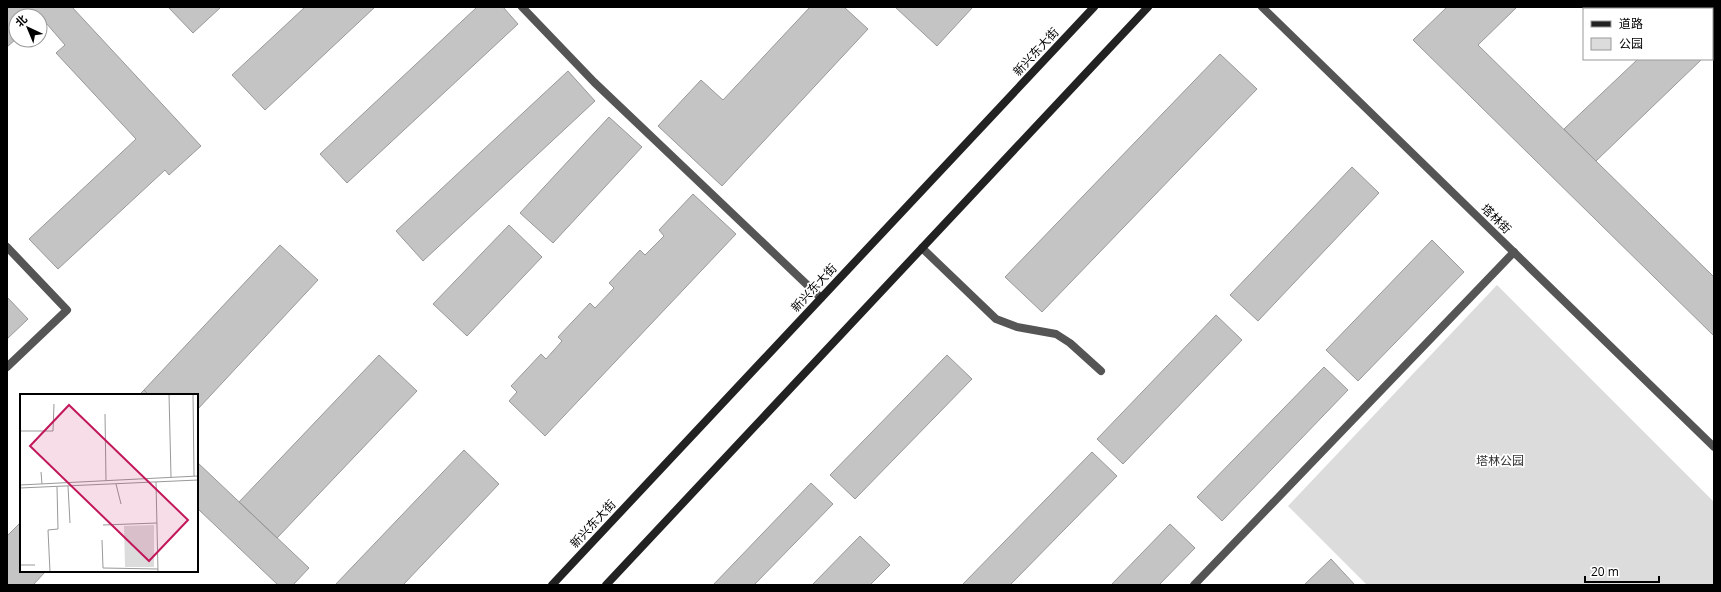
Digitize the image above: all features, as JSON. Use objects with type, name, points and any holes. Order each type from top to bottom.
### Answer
[{"type":"main road","name":"新兴东大街","points":[[552,585],[1094,7]]},
{"type":"main road","points":[[606,585],[1148,7]]},
{"type":"street","points":[[522,7],[594,82],[821,298]]},
{"type":"street","name":"塔林街","points":[[1262,7],[1714,448]]},
{"type":"street","points":[[7,247],[67,310],[7,367]]},
{"type":"street","points":[[922,248],[996,319],[1017,327],[1056,334],[1070,342],[1101,371]]},
{"type":"street","points":[[1194,585],[1514,252]]},
{"type":"green space","name":"塔林公园","points":[[1497,285],[1714,502],[1714,585],[1367,585],[1288,506]]},
{"type":"building","points":[[7,7],[72,7],[201,146],[169,175],[165,170],[58,269],[29,239],[136,139],[56,53],[65,45],[48,25],[48,8],[8,8],[7,47]]},
{"type":"building","points":[[168,7],[221,7],[193,33]]},
{"type":"building","points":[[305,7],[375,7],[265,110],[232,75]]},
{"type":"building","points":[[477,7],[503,7],[518,24],[347,183],[320,154]]},
{"type":"building","points":[[810,7],[844,7],[868,29],[722,186],[658,126],[701,80],[723,100]]},
{"type":"building","points":[[895,7],[973,7],[937,46]]},
{"type":"building","points":[[1447,7],[1517,7],[1478,45],[1714,277],[1714,336],[1413,40]]},
{"type":"building","points":[[1713,30],[1714,31],[1713,49]]},
{"type":"building","points":[[1220,54],[1257,89],[1042,312],[1005,277]]},
{"type":"building","points":[[1637,60],[1701,60],[1596,161],[1564,129]]},
{"type":"building","points":[[568,71],[595,101],[423,261],[396,231]]},
{"type":"building","points":[[609,117],[642,147],[553,243],[520,213]]},
{"type":"building","points":[[1352,167],[1379,193],[1258,321],[1230,295]]},
{"type":"building","points":[[693,194],[736,234],[545,436],[509,401],[517,392],[511,386],[541,354],[546,359],[562,341],[558,337],[590,303],[595,308],[614,288],[609,283],[640,250],[645,255],[664,236],[659,230]]},
{"type":"building","points":[[509,225],[542,257],[467,336],[433,304]]},
{"type":"building","points":[[1432,240],[1464,272],[1358,381],[1326,350]]},
{"type":"building","points":[[280,245],[318,280],[198,409],[198,394],[148,394],[144,390]]},
{"type":"building","points":[[7,297],[28,319],[7,339]]},
{"type":"building","points":[[1216,315],[1242,340],[1123,464],[1097,439]]},
{"type":"building","points":[[379,355],[417,391],[277,538],[239,502]]},
{"type":"building","points":[[947,355],[972,379],[855,499],[830,475]]},
{"type":"building","points":[[1324,367],[1348,390],[1222,521],[1197,497]]},
{"type":"building","points":[[144,390],[148,394],[140,394]]},
{"type":"building","points":[[464,450],[499,484],[403,585],[335,585]]},
{"type":"building","points":[[1092,452],[1117,476],[1010,585],[962,585]]},
{"type":"building","points":[[198,463],[309,568],[293,585],[278,585],[198,509]]},
{"type":"building","points":[[811,483],[833,504],[754,585],[713,585]]},
{"type":"building","points":[[20,523],[20,572],[45,572],[33,585],[7,585],[7,536]]},
{"type":"building","points":[[1170,524],[1195,548],[1159,585],[1111,585]]},
{"type":"building","points":[[860,536],[890,565],[870,585],[812,585]]},
{"type":"building","points":[[1331,559],[1355,585],[1304,585]]}]
